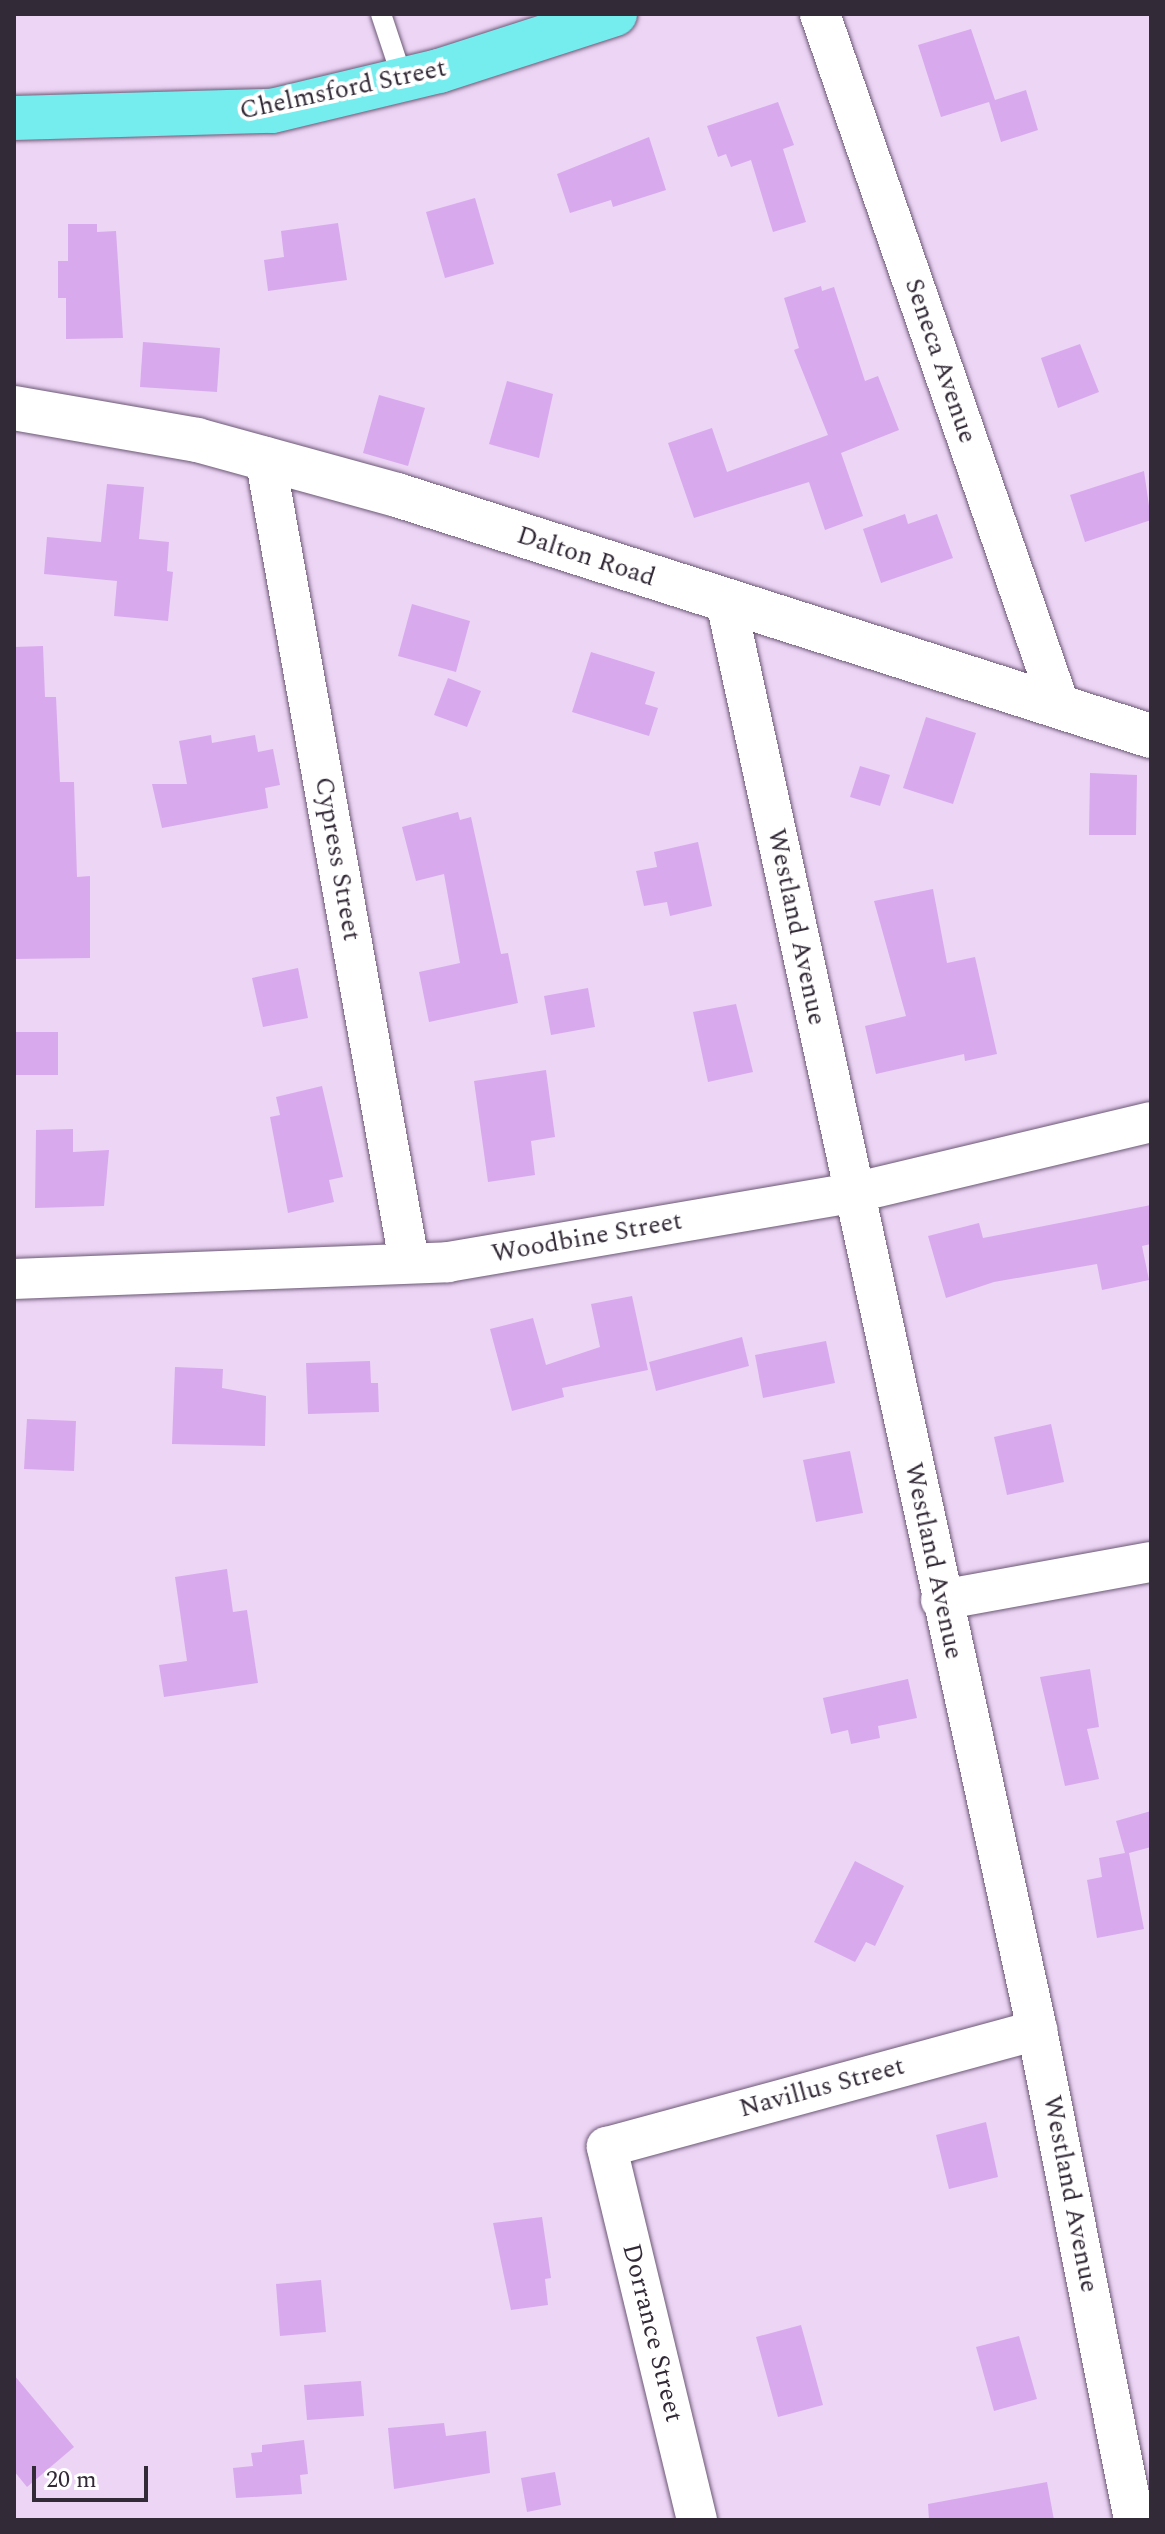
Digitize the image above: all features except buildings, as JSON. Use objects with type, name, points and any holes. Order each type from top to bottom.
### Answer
[{"type":"main road","name":"Chelmsford Street","points":[[14,118],[257,112],[403,80],[615,14]]},
{"type":"street","name":"Seneca Avenue","points":[[820,14],[1060,707]]},
{"type":"street","name":"Dalton Road","points":[[14,408],[265,457],[397,495],[1151,736]]},
{"type":"street","name":"Cypress Street","points":[[265,457],[409,1261]]},
{"type":"street","name":"Westland Avenue","points":[[726,602],[941,1600],[1037,2030],[1136,2448],[1134,2520]]},
{"type":"street","name":"Woodbine Street","points":[[14,1279],[409,1261],[448,1262],[853,1193],[1151,1122]]},
{"type":"street","points":[[941,1600],[1151,1562]]},
{"type":"street","name":"Navillus Street","points":[[607,2147],[1037,2030]]},
{"type":"street","name":"Dorrance Street","points":[[607,2147],[697,2520]]},
{"type":"lane","points":[[381,14],[403,80]]}]
